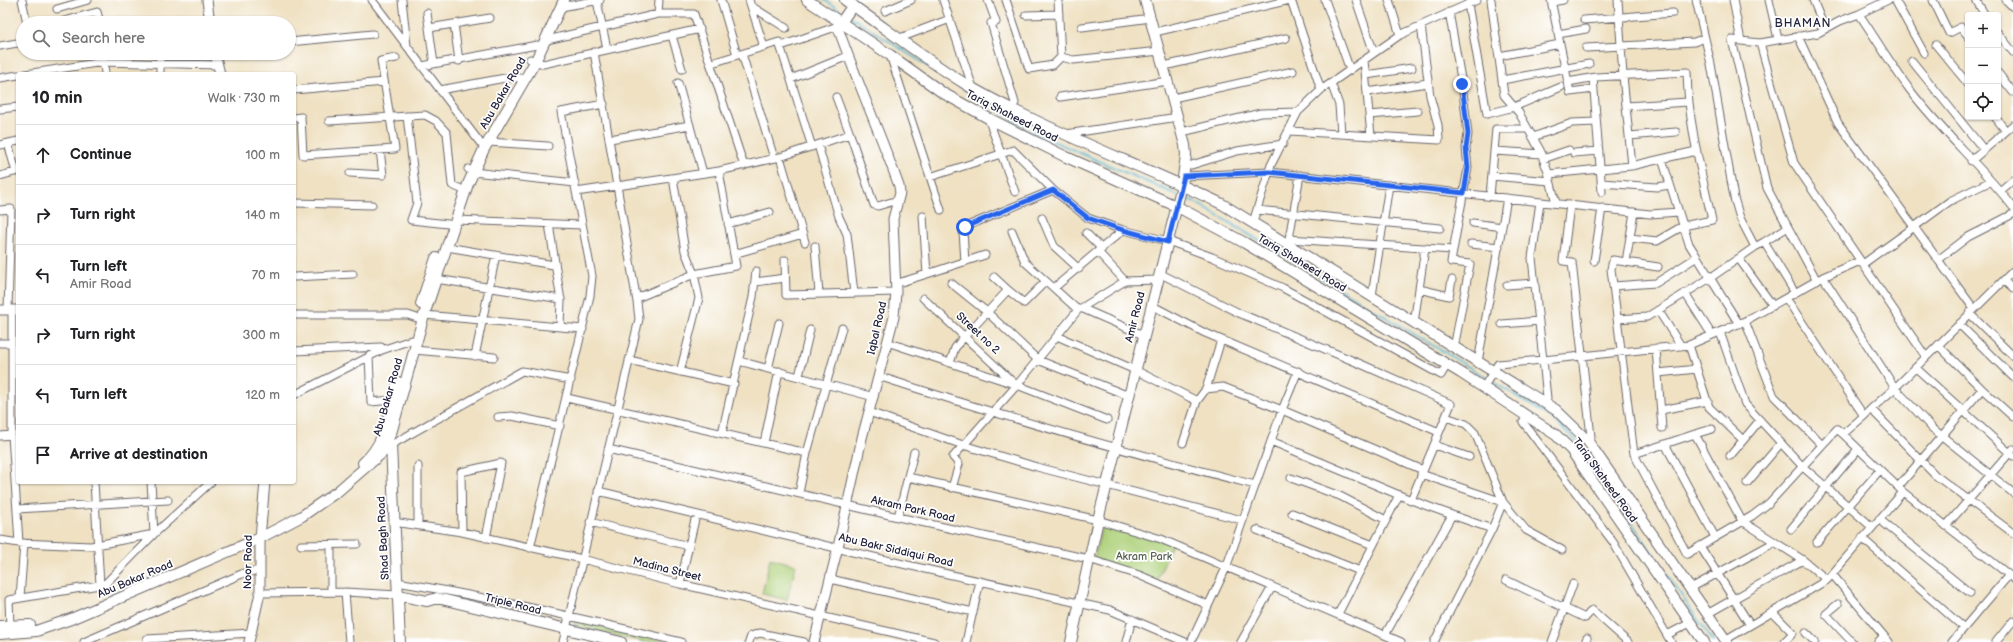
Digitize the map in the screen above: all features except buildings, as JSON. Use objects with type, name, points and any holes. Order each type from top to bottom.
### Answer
[{"type":"main road","name":"Tariq Shaheed Road","points":[[807,0],[840,24],[890,55],[943,93],[988,118],[1064,156],[1176,205],[1245,243],[1484,386],[1527,417],[1556,435],[1571,450],[1704,642]]},
{"type":"main road","name":"Amir Road","points":[[1071,642],[1098,520],[1108,485],[1143,335],[1183,179],[1186,150],[1146,0]]},
{"type":"main road","name":"Abu Bakar Road","points":[[0,634],[36,631],[71,619],[260,535],[300,512],[334,487],[367,459],[377,448],[387,441],[420,316],[448,235],[461,189],[520,78],[547,40],[560,2]]},
{"type":"main road","name":"Abu Bakar Road","points":[[485,143],[533,60],[538,45],[560,2]]},
{"type":"main road","name":"Tariq Shaheed Road","points":[[850,4],[973,88],[1096,149],[1183,179],[1222,204],[1288,241],[1414,323],[1545,403],[1567,419],[1587,440],[1725,641]]},
{"type":"main road","points":[[840,24],[850,4]]},
{"type":"main road","name":"Abu Bakar Road","points":[[452,222],[471,170]]},
{"type":"main road","name":"Abu Bakar Road","points":[[420,316],[436,279],[447,247],[448,235]]},
{"type":"main road","name":"Abu Bakar Road","points":[[387,441],[392,400],[412,345]]},
{"type":"main road","name":"Shad Bagh Road","points":[[387,441],[394,522],[400,642]]},
{"type":"main road","name":"Abu Bakar Road","points":[[5,626],[35,624],[69,614],[260,535]]},
{"type":"main road","name":"Triple Road","points":[[398,595],[427,601],[437,598],[621,642]]},
{"type":"street","points":[[22,0],[25,16]]},
{"type":"street","points":[[57,9],[88,0]]},
{"type":"street","points":[[207,0],[209,16]]},
{"type":"street","points":[[372,0],[440,90],[485,143],[548,146]]},
{"type":"street","points":[[402,0],[407,46]]},
{"type":"street","points":[[560,2],[598,0],[607,49]]},
{"type":"street","points":[[658,14],[659,0]]},
{"type":"street","points":[[721,0],[805,242]]},
{"type":"street","points":[[885,11],[911,0]]},
{"type":"street","points":[[943,0],[973,88]]},
{"type":"street","points":[[988,0],[996,22],[991,23],[1015,103],[1012,108]]},
{"type":"street","points":[[1006,0],[1029,69],[1053,65],[1061,57],[1058,0]]},
{"type":"street","points":[[1155,32],[1290,0],[1321,90]]},
{"type":"street","points":[[1325,0],[1350,70]]},
{"type":"street","points":[[1356,0],[1374,53]]},
{"type":"street","points":[[1389,0],[1400,35]]},
{"type":"street","points":[[1253,222],[1269,172],[1298,112],[1321,90],[1400,35],[1477,0]]},
{"type":"street","points":[[1491,0],[1504,95],[1514,107],[1533,137],[1550,177],[1556,203]]},
{"type":"street","points":[[1563,0],[1551,1],[1570,92],[1594,89]]},
{"type":"street","points":[[1618,0],[1623,76],[1632,166]]},
{"type":"street","points":[[1696,0],[1705,38],[1734,198],[1740,218],[1755,247]]},
{"type":"street","points":[[1733,0],[1741,41]]},
{"type":"street","points":[[1770,0],[1778,39]]},
{"type":"street","points":[[1813,0],[1825,29]]},
{"type":"street","points":[[1888,0],[1860,14],[1840,21],[1818,33],[1760,43],[1732,40],[1767,188],[1788,227],[1820,279],[1895,388],[1932,428],[2013,493]]},
{"type":"street","points":[[1895,0],[1924,53]]},
{"type":"street","points":[[1932,0],[1949,33],[1961,27],[1965,32]]},
{"type":"street","points":[[1976,0],[1983,12]]},
{"type":"street","points":[[2006,0],[2013,7]]},
{"type":"street","points":[[750,3],[764,47]]},
{"type":"street","points":[[750,3],[786,28]]},
{"type":"street","points":[[1468,4],[1487,114],[1514,107],[1561,87]]},
{"type":"street","points":[[83,16],[98,12],[99,16]]},
{"type":"street","points":[[1449,12],[1462,84],[1468,134],[1466,148],[1468,168],[1451,262],[1470,264],[1454,348]]},
{"type":"street","points":[[426,13],[434,64]]},
{"type":"street","points":[[1584,20],[1673,13]]},
{"type":"street","points":[[547,40],[658,14],[694,14],[712,63],[744,166]]},
{"type":"street","points":[[1026,15],[1059,14]]},
{"type":"street","points":[[1860,14],[1910,90],[2013,207]]},
{"type":"street","points":[[429,28],[490,18]]},
{"type":"street","points":[[900,38],[950,18]]},
{"type":"street","points":[[1082,27],[1151,18]]},
{"type":"street","points":[[454,24],[459,61]]},
{"type":"street","points":[[781,46],[840,24]]},
{"type":"street","name":"Iqbal Road","points":[[814,642],[838,547],[869,412],[894,317],[896,288],[893,219],[900,193],[875,120],[848,56],[840,24]]},
{"type":"street","points":[[1290,131],[1439,140],[1438,125],[1428,83],[1421,25]]},
{"type":"street","points":[[533,60],[543,64],[700,29]]},
{"type":"street","points":[[1558,34],[1586,30]]},
{"type":"street","points":[[296,41],[373,34]]},
{"type":"street","points":[[672,36],[682,69]]},
{"type":"street","points":[[1798,36],[1838,123],[1938,260],[1972,311],[2013,356]]},
{"type":"street","points":[[2001,36],[2013,52]]},
{"type":"street","points":[[1164,66],[1286,38]]},
{"type":"street","points":[[1586,48],[1621,47],[1664,42],[1694,42],[1705,38]]},
{"type":"street","points":[[712,63],[779,42],[839,217],[847,234],[854,294]]},
{"type":"street","points":[[0,46],[16,43]]},
{"type":"street","points":[[1760,43],[1794,163],[1926,357]]},
{"type":"street","points":[[1499,56],[1560,44]]},
{"type":"street","points":[[1936,44],[1965,80]]},
{"type":"street","points":[[422,66],[459,61],[538,45]]},
{"type":"street","points":[[1061,57],[1073,60],[1160,51]]},
{"type":"street","points":[[565,642],[565,629],[568,615],[639,319],[637,298],[594,52]]},
{"type":"street","points":[[890,55],[941,210]]},
{"type":"street","points":[[791,79],[848,56]]},
{"type":"street","points":[[296,118],[301,117],[303,155],[395,149],[381,61],[396,58]]},
{"type":"street","points":[[160,60],[160,72]]},
{"type":"street","points":[[39,72],[103,62],[160,64],[219,70],[217,60]]},
{"type":"street","points":[[1364,60],[1371,136]]},
{"type":"street","points":[[1912,61],[1984,150]]},
{"type":"street","points":[[103,62],[104,72]]},
{"type":"street","points":[[1502,80],[1589,64]]},
{"type":"street","points":[[1366,75],[1412,68]]},
{"type":"street","points":[[1173,98],[1293,71]]},
{"type":"street","points":[[1568,82],[1593,78],[1687,72],[1688,102],[1696,151],[1712,220],[1683,226],[1658,242],[1630,238]]},
{"type":"street","points":[[0,78],[16,75]]},
{"type":"street","points":[[2001,77],[2013,92]]},
{"type":"street","points":[[440,90],[505,78],[520,78]]},
{"type":"street","points":[[1593,78],[1602,192]]},
{"type":"street","points":[[1060,97],[1168,81]]},
{"type":"street","points":[[296,90],[384,82]]},
{"type":"street","points":[[678,83],[703,173]]},
{"type":"street","points":[[1332,83],[1339,105],[1341,134]]},
{"type":"street","points":[[1367,92],[1428,83]]},
{"type":"street","points":[[836,97],[874,205],[878,206],[898,200]]},
{"type":"street","points":[[1626,106],[1688,102]]},
{"type":"street","points":[[530,548],[583,328],[590,296],[592,276],[561,112],[604,104]]},
{"type":"street","points":[[0,109],[16,107]]},
{"type":"street","points":[[1369,115],[1418,111]]},
{"type":"street","points":[[1182,132],[1261,113],[1298,112]]},
{"type":"street","points":[[329,122],[425,115],[436,120],[447,133],[452,185],[461,189]]},
{"type":"street","points":[[407,116],[416,203],[411,220],[582,225]]},
{"type":"street","points":[[1066,134],[1178,117]]},
{"type":"street","points":[[988,118],[1015,192]]},
{"type":"street","points":[[1997,120],[2006,131]]},
{"type":"street","points":[[1533,137],[1572,123],[1596,122]]},
{"type":"street","points":[[610,139],[690,125]]},
{"type":"street","points":[[1971,161],[2013,125]]},
{"type":"street","points":[[1490,196],[1496,129],[1528,129]]},
{"type":"street","points":[[1629,136],[1676,132]]},
{"type":"street","points":[[576,192],[744,166],[777,158],[850,134]]},
{"type":"street","points":[[0,145],[16,141]]},
{"type":"street","points":[[8,143],[16,169]]},
{"type":"street","points":[[1183,179],[1237,151],[1283,144]]},
{"type":"street","points":[[350,174],[383,175],[380,150]]},
{"type":"street","points":[[930,176],[1010,150],[1015,152],[1053,190],[1088,218],[1212,257],[1283,288],[1441,375],[1447,365]]},
{"type":"street","points":[[1494,151],[1542,156],[1572,151],[1599,151]]},
{"type":"street","points":[[1492,176],[1550,177],[1600,168],[1632,166],[1696,151]]},
{"type":"street","points":[[1662,159],[1689,244],[1710,278],[1742,323],[1774,396],[1822,445]]},
{"type":"street","points":[[471,170],[574,183]]},
{"type":"street","points":[[637,298],[694,274],[736,266],[718,171]]},
{"type":"street","points":[[0,176],[16,172]]},
{"type":"street","points":[[1183,179],[1269,172],[1650,214],[1679,212]]},
{"type":"street","points":[[1300,175],[1288,241],[1380,244],[1453,250]]},
{"type":"street","points":[[673,178],[685,250],[694,274],[699,298],[680,372]]},
{"type":"street","points":[[2000,191],[2013,180]]},
{"type":"street","points":[[1484,386],[1498,364],[1689,345],[1742,323],[1820,279],[1862,263],[1950,201],[1991,181]]},
{"type":"street","points":[[1601,183],[1657,188],[1670,185]]},
{"type":"street","points":[[1372,296],[1389,185]]},
{"type":"street","points":[[965,262],[963,231],[965,227],[1053,190]]},
{"type":"street","points":[[1478,362],[1507,198]]},
{"type":"street","points":[[1540,202],[1532,258],[1547,398],[1545,403]]},
{"type":"street","points":[[296,203],[372,205]]},
{"type":"street","points":[[1570,205],[1563,261],[1572,262],[1591,437],[1587,440]]},
{"type":"street","points":[[1594,261],[1602,208]]},
{"type":"street","points":[[0,210],[11,209],[10,310],[12,343],[12,435],[15,445],[16,474]]},
{"type":"street","points":[[1257,210],[1440,228]]},
{"type":"street","points":[[728,224],[770,212]]},
{"type":"street","points":[[1626,262],[1634,212]]},
{"type":"street","points":[[1938,260],[1968,237],[2013,214]]},
{"type":"street","points":[[922,216],[927,274]]},
{"type":"street","points":[[1042,218],[1054,246],[1079,269]]},
{"type":"street","points":[[1473,223],[1502,227]]},
{"type":"street","points":[[549,224],[554,265],[561,299],[560,326]]},
{"type":"street","points":[[1617,319],[1647,317],[1788,227]]},
{"type":"street","points":[[1054,288],[1079,269],[1123,230]]},
{"type":"street","points":[[1012,231],[1025,262],[1080,309],[1143,335]]},
{"type":"street","points":[[1086,233],[1125,281]]},
{"type":"street","points":[[734,254],[803,234]]},
{"type":"street","points":[[1764,242],[1795,293]]},
{"type":"street","points":[[1471,244],[1499,247]]},
{"type":"street","points":[[815,246],[819,294]]},
{"type":"street","points":[[447,247],[554,265]]},
{"type":"street","points":[[1414,323],[1425,248]]},
{"type":"street","points":[[784,260],[786,295],[854,294],[896,288],[927,274],[985,254]]},
{"type":"street","points":[[475,356],[496,255]]},
{"type":"street","points":[[1613,286],[1656,283],[1697,256]]},
{"type":"street","points":[[1739,259],[1773,306]]},
{"type":"street","points":[[1658,267],[1613,260],[1611,269],[1634,454],[1687,554],[1769,503],[1836,429],[1901,490],[2011,576],[1954,641]]},
{"type":"street","points":[[722,433],[753,298],[756,271]]},
{"type":"street","points":[[1843,434],[1916,368],[2013,271]]},
{"type":"street","points":[[296,277],[353,274]]},
{"type":"street","points":[[994,277],[1024,303],[1046,281]]},
{"type":"street","points":[[952,488],[959,464],[953,457],[1017,385],[1080,309],[1125,281],[1158,277],[1451,404],[1411,500]]},
{"type":"street","points":[[755,282],[785,278]]},
{"type":"street","points":[[436,279],[489,289],[561,299]]},
{"type":"street","points":[[1419,289],[1449,296],[1452,280]]},
{"type":"street","points":[[2004,281],[2013,288]]},
{"type":"street","points":[[951,283],[987,312],[1038,360],[1129,396]]},
{"type":"street","points":[[1508,285],[1535,283]]},
{"type":"street","points":[[950,363],[955,348],[1008,290]]},
{"type":"street","points":[[1685,293],[1712,335]]},
{"type":"street","name":"Street no 2","points":[[923,298],[1017,385]]},
{"type":"street","points":[[1786,298],[1864,416]]},
{"type":"street","points":[[1151,304],[1221,340],[1298,371],[1439,432]]},
{"type":"street","points":[[1658,310],[1681,346]]},
{"type":"street","points":[[296,315],[408,315],[583,328]]},
{"type":"street","points":[[1502,324],[1539,321]]},
{"type":"street","points":[[768,368],[780,323]]},
{"type":"street","points":[[1959,324],[2012,375]]},
{"type":"street","points":[[799,493],[807,453],[842,328]]},
{"type":"street","points":[[799,376],[810,330]]},
{"type":"street","points":[[1720,332],[1745,404],[1803,467],[1872,527]]},
{"type":"street","points":[[1057,336],[1135,370],[1197,401]]},
{"type":"street","points":[[1183,443],[1197,401],[1206,389],[1221,340]]},
{"type":"street","points":[[887,342],[1017,385],[1107,420]]},
{"type":"street","points":[[0,343],[12,343]]},
{"type":"street","points":[[296,394],[382,350],[412,345],[475,356],[494,357]]},
{"type":"street","points":[[1689,345],[1710,406],[1743,440]]},
{"type":"street","points":[[1938,345],[1982,389],[2013,417]]},
{"type":"street","points":[[296,351],[381,347],[382,350]]},
{"type":"street","points":[[1656,348],[1662,428]]},
{"type":"street","points":[[369,356],[371,402],[392,400]]},
{"type":"street","points":[[629,360],[734,384]]},
{"type":"street","points":[[739,361],[827,383],[874,397]]},
{"type":"street","points":[[1916,368],[1963,412],[2012,453],[1990,475],[1946,526]]},
{"type":"street","points":[[1658,373],[1697,369]]},
{"type":"street","points":[[387,441],[522,371],[571,380]]},
{"type":"street","points":[[764,443],[779,371]]},
{"type":"street","points":[[1190,642],[1226,568],[1254,485],[1298,371]]},
{"type":"street","points":[[878,376],[992,413],[1116,449],[1254,485]]},
{"type":"street","points":[[1206,389],[1222,387],[1282,410],[1422,472],[1503,502]]},
{"type":"street","points":[[1725,641],[1826,580],[1879,520],[1921,461],[1943,437],[1982,389]]},
{"type":"street","points":[[567,398],[807,453]]},
{"type":"street","points":[[1661,410],[1708,401]]},
{"type":"street","points":[[1871,409],[1935,475],[2013,533]]},
{"type":"street","points":[[869,412],[1037,467],[1242,520]]},
{"type":"street","points":[[498,417],[512,416],[560,426]]},
{"type":"street","points":[[1446,417],[1466,424],[1475,433],[1503,502],[1526,530],[1562,550]]},
{"type":"street","points":[[1527,417],[1523,422],[1613,542],[1671,642]]},
{"type":"street","points":[[1730,456],[1760,420]]},
{"type":"street","points":[[1634,454],[1712,429]]},
{"type":"street","points":[[1695,434],[1742,521],[1803,560],[1826,580]]},
{"type":"street","points":[[0,436],[12,435]]},
{"type":"street","points":[[1271,440],[1411,500],[1492,529]]},
{"type":"street","points":[[1747,483],[1781,443]]},
{"type":"street","points":[[1665,444],[1715,537]]},
{"type":"street","points":[[1434,445],[1469,457]]},
{"type":"street","name":"Akram Park Road","points":[[608,449],[898,517],[1089,559],[1139,575],[1208,605]]},
{"type":"street","points":[[1790,529],[1858,449]]},
{"type":"street","points":[[898,517],[914,452]]},
{"type":"street","points":[[462,532],[461,472],[501,463],[486,538]]},
{"type":"street","points":[[418,466],[418,525]]},
{"type":"street","points":[[1817,542],[1880,470]]},
{"type":"street","points":[[908,477],[1098,520],[1161,539],[1401,642]]},
{"type":"street","points":[[1291,478],[1340,496],[1386,520]]},
{"type":"street","points":[[16,484],[17,509],[22,543],[20,598]]},
{"type":"street","points":[[94,484],[100,585]]},
{"type":"street","points":[[151,484],[154,534]]},
{"type":"street","points":[[5,626],[9,600],[105,584],[154,534],[209,484]]},
{"type":"street","name":"Noor Road","points":[[250,637],[260,593],[260,535],[265,484]]},
{"type":"street","name":"Abu Bakr Siddiqui Road","points":[[598,491],[1110,610],[1185,642]]},
{"type":"street","points":[[1338,614],[1399,494]]},
{"type":"street","points":[[17,509],[168,500]]},
{"type":"street","points":[[1434,642],[1492,529],[1503,502]]},
{"type":"street","points":[[1292,513],[1373,545]]},
{"type":"street","points":[[680,584],[696,515]]},
{"type":"street","points":[[1384,635],[1452,515]]},
{"type":"street","points":[[1879,520],[1970,593]]},
{"type":"street","name":"Madina Street","points":[[394,522],[462,532],[934,642]]},
{"type":"street","points":[[590,522],[689,546]]},
{"type":"street","points":[[1257,530],[1360,571]]},
{"type":"street","points":[[0,540],[22,543],[97,545],[154,534]]},
{"type":"street","points":[[1862,538],[1964,628]]},
{"type":"street","points":[[1689,588],[1775,542]]},
{"type":"street","points":[[301,545],[357,544]]},
{"type":"street","points":[[331,545],[331,592]]},
{"type":"street","points":[[1700,546],[1750,625]]},
{"type":"street","points":[[1707,614],[1803,560]]},
{"type":"street","points":[[84,642],[244,573],[260,570]]},
{"type":"street","points":[[1832,574],[1887,639],[1878,642]]},
{"type":"street","points":[[830,579],[973,612]]},
{"type":"street","points":[[1506,580],[1585,618],[1592,610],[1628,642]]},
{"type":"street","points":[[966,642],[980,581]]},
{"type":"street","points":[[397,582],[451,591],[568,615],[681,642]]},
{"type":"street","points":[[1552,642],[1566,608],[1573,584]]},
{"type":"street","points":[[1241,642],[1272,587]]},
{"type":"street","points":[[346,592],[349,642]]},
{"type":"street","points":[[260,593],[346,592],[398,595]]},
{"type":"street","points":[[1838,604],[1826,614],[1852,642]]},
{"type":"street","points":[[1772,612],[1793,633],[1784,642]]},
{"type":"street","points":[[1126,642],[1132,620]]},
{"type":"street","points":[[1996,642],[2013,622]]},
{"type":"street","points":[[1667,635],[1690,623]]},
{"type":"street","points":[[749,642],[751,636],[760,632],[804,642]]},
{"type":"street","points":[[1806,632],[1814,642]]},
{"type":"street","points":[[147,639],[250,637]]},
{"type":"green space","name":"Akram Park","points":[[1103,521],[1172,544],[1156,583],[1094,559]]},
{"type":"green space","points":[[770,558],[796,565],[787,600],[762,594]]},
{"type":"green space","points":[[575,621],[672,642],[644,642],[575,626]]},
{"type":"waterway","points":[[824,0],[845,13]]},
{"type":"waterway","points":[[850,16],[949,80]]},
{"type":"waterway","points":[[956,84],[1032,132],[1177,195]]},
{"type":"waterway","points":[[1183,197],[1195,202],[1487,378]]},
{"type":"waterway","points":[[1490,380],[1552,418],[1577,442],[1713,642]]},
{"type":"district","name":"BHAMAN","points":[[1803,23]]},
{"type":"route","points":[[965,227],[1053,190],[1088,218],[1123,230],[1168,242],[1184,176],[1269,172],[1464,193],[1468,168],[1466,148],[1468,134],[1462,84]]}]
